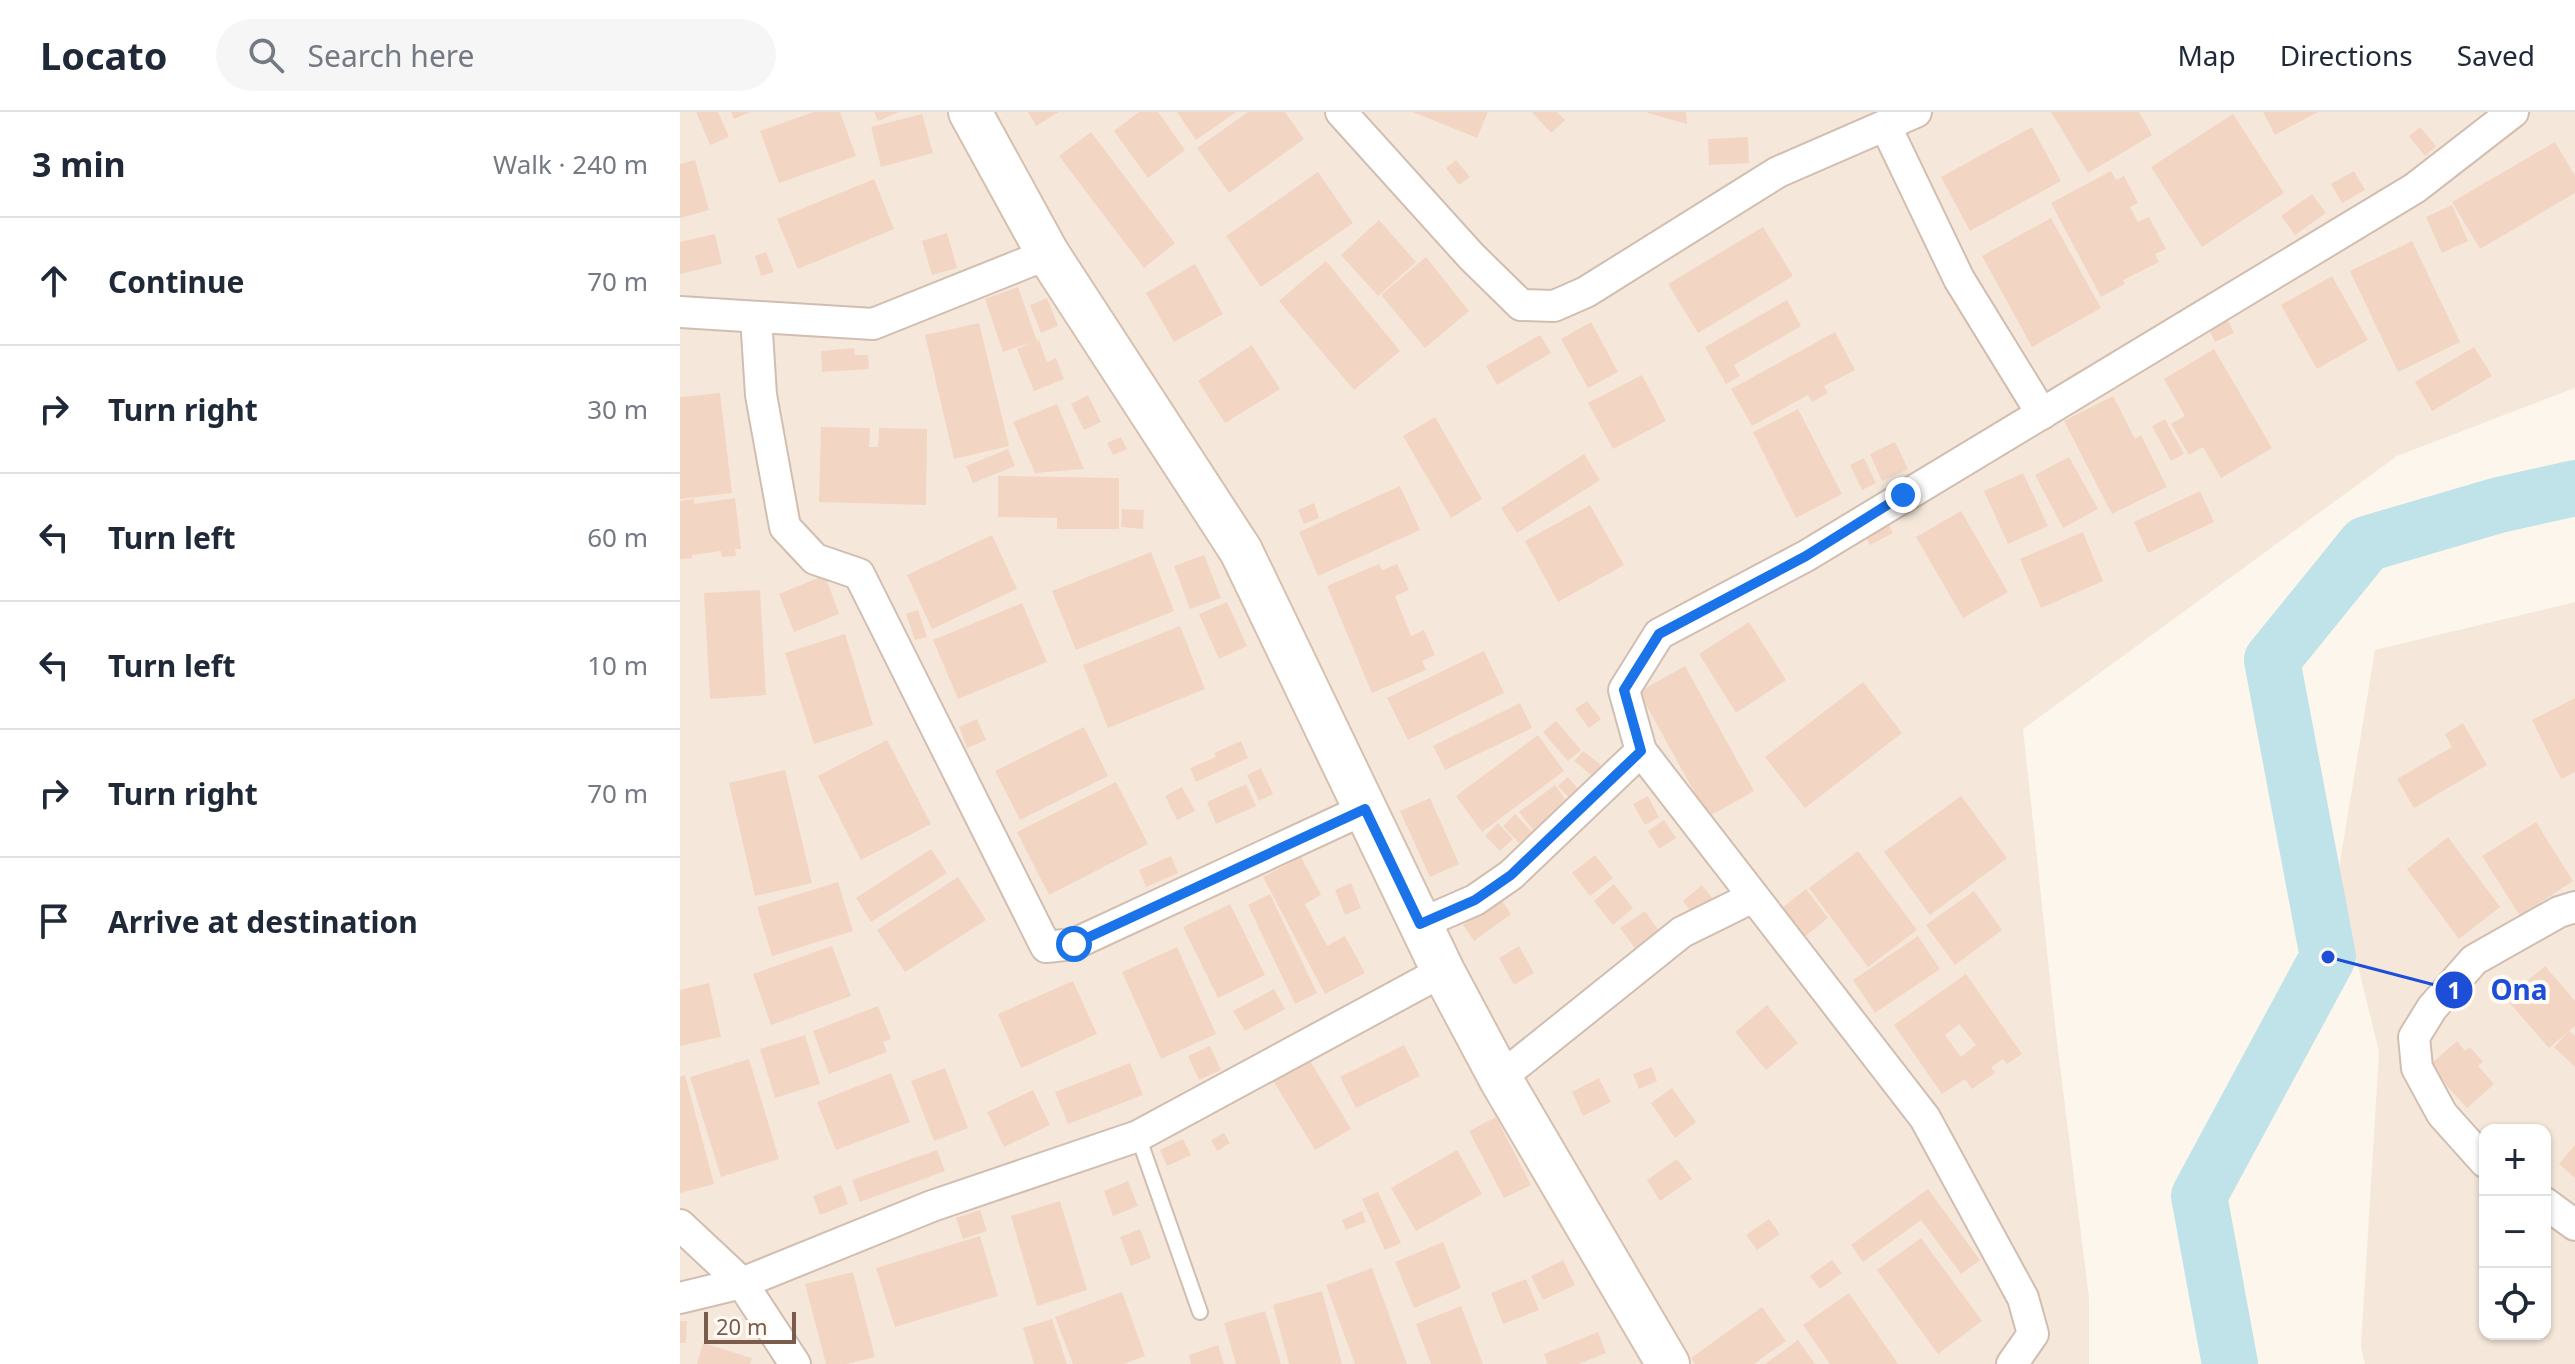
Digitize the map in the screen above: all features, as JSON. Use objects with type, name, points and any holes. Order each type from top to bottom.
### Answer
[{"type":"street","points":[[970,112],[1048,254],[1241,551],[1443,971],[1500,1078],[1668,1364]]},
{"type":"street","points":[[1341,112],[1471,256],[1521,305],[1554,306],[1586,292],[1778,172],[1916,112]]},
{"type":"street","points":[[2012,1364],[2033,1334],[2023,1298],[1925,1118],[1641,751],[1624,690],[1659,634],[1806,556],[2415,188],[2513,112]]},
{"type":"street","points":[[1886,127],[1959,279],[2042,414]]},
{"type":"street","points":[[680,312],[873,324],[1048,254]]},
{"type":"street","points":[[756,317],[761,395],[785,527],[815,559],[859,574],[1046,947],[1074,944],[1365,809]]},
{"type":"street","points":[[1420,924],[1475,900],[1511,875],[1641,751]]},
{"type":"street","points":[[1500,1078],[1682,932],[1753,897]]},
{"type":"street","points":[[2479,1155],[2442,1114],[2417,1068],[2414,1037],[2432,1008],[2474,960],[2559,912],[2575,907]]},
{"type":"street","points":[[680,1298],[742,1283],[932,1206],[1138,1136],[1443,971]]},
{"type":"street","points":[[2551,1207],[2575,1225]]},
{"type":"street","points":[[680,1225],[742,1283],[795,1364]]},
{"type":"lane","points":[[1138,1136],[1200,1312]]},
{"type":"shaded area","points":[[680,112],[2575,112],[2575,388],[2397,456],[2023,729],[2089,1298],[2089,1364],[680,1364]]},
{"type":"shaded area","points":[[2575,602],[2575,1364],[2365,1364],[2361,1347],[2379,1052],[2337,880],[2375,650]]},
{"type":"building","points":[[696,112],[718,112],[729,137],[710,145]]},
{"type":"building","points":[[731,112],[750,112],[734,119]]},
{"type":"building","points":[[814,112],[840,112],[856,156],[779,183],[760,131]]},
{"type":"building","points":[[874,112],[899,112],[878,121]]},
{"type":"building","points":[[1028,112],[1059,112],[1036,126]]},
{"type":"building","points":[[1139,112],[1158,112],[1185,150],[1148,178],[1114,131]]},
{"type":"building","points":[[1177,112],[1236,112],[1196,140]]},
{"type":"building","points":[[1248,112],[1285,112],[1304,139],[1229,193],[1197,148]]},
{"type":"building","points":[[1413,112],[1488,112],[1477,138]]},
{"type":"building","points":[[1532,112],[1557,112],[1565,120],[1551,133]]},
{"type":"building","points":[[1648,112],[1686,112],[1687,124],[1648,113]]},
{"type":"building","points":[[2051,112],[2139,112],[2152,135],[2088,173]]},
{"type":"building","points":[[2263,112],[2318,112],[2275,135]]},
{"type":"building","points":[[922,114],[933,153],[881,167],[871,127]]},
{"type":"building","points":[[2233,114],[2284,193],[2202,247],[2151,167]]},
{"type":"building","points":[[2032,127],[2061,181],[1970,231],[1941,177]]},
{"type":"building","points":[[2420,127],[2436,146],[2425,156],[2409,136]]},
{"type":"building","points":[[1091,132],[1175,243],[1144,268],[1059,156]]},
{"type":"building","points":[[1748,137],[1749,163],[1709,165],[1708,139]]},
{"type":"building","points":[[2555,142],[2575,176],[2575,193],[2480,249],[2452,202]]},
{"type":"building","points":[[695,160],[709,210],[680,218],[680,164]]},
{"type":"building","points":[[1456,160],[1470,177],[1459,185],[1446,168]]},
{"type":"building","points":[[2111,171],[2116,180],[2124,176],[2138,203],[2130,207],[2138,222],[2149,217],[2166,249],[2155,254],[2159,262],[2123,280],[2125,284],[2101,297],[2051,203]]},
{"type":"building","points":[[2354,171],[2365,190],[2342,203],[2331,184]]},
{"type":"building","points":[[1318,172],[1353,223],[1261,287],[1226,236]]},
{"type":"building","points":[[874,179],[894,229],[798,269],[777,219]]},
{"type":"building","points":[[2312,194],[2326,213],[2295,235],[2281,216]]},
{"type":"building","points":[[2452,205],[2468,241],[2442,253],[2426,217]]},
{"type":"building","points":[[2051,218],[2101,308],[2032,347],[1982,256]]},
{"type":"building","points":[[1379,220],[1416,262],[1378,296],[1341,255]]},
{"type":"building","points":[[1763,227],[1793,276],[1698,333],[1668,284]]},
{"type":"building","points":[[947,233],[957,268],[932,275],[922,241]]},
{"type":"building","points":[[715,234],[722,264],[680,274],[680,242]]},
{"type":"building","points":[[2412,241],[2460,342],[2398,372],[2350,271]]},
{"type":"building","points":[[766,252],[774,272],[761,276],[755,256]]},
{"type":"building","points":[[1426,257],[1469,311],[1425,348],[1381,295]]},
{"type":"building","points":[[1326,261],[1400,351],[1354,390],[1279,301]]},
{"type":"building","points":[[1195,264],[1223,314],[1174,342],[1146,293]]},
{"type":"building","points":[[2332,276],[2368,340],[2317,369],[2281,305]]},
{"type":"building","points":[[1018,287],[1047,362],[1056,358],[1064,379],[1034,391],[1017,349],[1032,342],[1003,352],[985,299]]},
{"type":"building","points":[[1047,298],[1058,326],[1041,333],[1030,305]]},
{"type":"building","points":[[1787,300],[1801,326],[1734,365],[1740,376],[1726,384],[1705,347]]},
{"type":"building","points":[[2226,316],[2234,333],[2215,342],[2207,325]]},
{"type":"building","points":[[1591,322],[1618,372],[1588,388],[1561,339]]},
{"type":"building","points":[[979,323],[1009,446],[954,459],[925,335]]},
{"type":"building","points":[[1835,332],[1855,370],[1824,386],[1828,393],[1812,402],[1808,395],[1752,426],[1731,389]]},
{"type":"building","points":[[1540,335],[1551,353],[1497,385],[1486,366]]},
{"type":"building","points":[[1252,345],[1280,389],[1225,423],[1198,381]]},
{"type":"building","points":[[2474,347],[2492,376],[2432,411],[2415,382]]},
{"type":"building","points":[[854,348],[855,355],[868,355],[869,369],[822,372],[821,351]]},
{"type":"building","points":[[2214,349],[2272,448],[2221,478],[2203,447],[2189,455],[2171,424],[2185,416],[2164,379]]},
{"type":"building","points":[[1642,375],[1666,421],[1613,449],[1588,403]]},
{"type":"building","points":[[720,393],[732,493],[680,499],[680,397]]},
{"type":"building","points":[[1088,395],[1101,422],[1084,430],[1071,404]]},
{"type":"building","points":[[2113,396],[2135,439],[2141,435],[2167,487],[2112,514],[2064,421]]},
{"type":"building","points":[[1057,404],[1084,469],[1035,473],[1013,422]]},
{"type":"building","points":[[1798,409],[1842,494],[1796,518],[1753,432]]},
{"type":"building","points":[[1435,417],[1482,499],[1451,518],[1403,436]]},
{"type":"building","points":[[2165,419],[2184,454],[2171,461],[2152,426]]},
{"type":"building","points":[[821,427],[870,428],[869,447],[878,447],[879,428],[927,429],[926,505],[819,502]]},
{"type":"building","points":[[1121,437],[1127,449],[1113,455],[1107,443]]},
{"type":"building","points":[[1895,442],[1908,469],[1882,481],[1870,454]]},
{"type":"building","points":[[1008,449],[1015,466],[973,483],[966,466]]},
{"type":"building","points":[[1584,454],[1600,480],[1517,533],[1501,508]]},
{"type":"building","points":[[2069,457],[2098,509],[2063,528],[2035,475]]},
{"type":"building","points":[[1864,458],[1876,483],[1862,490],[1850,465]]},
{"type":"building","points":[[2023,473],[2048,526],[2008,544],[1984,491]]},
{"type":"building","points":[[998,476],[1119,478],[1119,529],[1057,529],[1057,518],[998,517]]},
{"type":"building","points":[[1400,486],[1420,530],[1318,576],[1299,532]]},
{"type":"building","points":[[2200,491],[2214,522],[2148,553],[2134,522]]},
{"type":"building","points":[[735,498],[741,549],[735,549],[736,556],[722,557],[721,551],[680,559],[680,501],[694,499],[694,504]]},
{"type":"building","points":[[1314,503],[1319,518],[1304,524],[1298,510]]},
{"type":"building","points":[[1590,505],[1624,565],[1558,602],[1525,541]]},
{"type":"building","points":[[1122,509],[1144,510],[1143,529],[1121,527]]},
{"type":"building","points":[[1961,511],[2008,592],[1963,618],[1916,537]]},
{"type":"building","points":[[1885,517],[1893,533],[1870,545],[1862,530]]},
{"type":"building","points":[[2083,532],[2103,581],[2041,608],[2020,559]]},
{"type":"building","points":[[992,535],[1017,589],[932,629],[907,575]]},
{"type":"building","points":[[1151,552],[1174,611],[1076,650],[1052,591]]},
{"type":"building","points":[[1204,555],[1221,598],[1190,609],[1174,566]]},
{"type":"building","points":[[1379,564],[1382,570],[1397,564],[1409,590],[1395,596],[1411,636],[1424,630],[1435,655],[1422,661],[1426,670],[1372,693],[1327,586]]},
{"type":"building","points":[[825,575],[839,614],[794,632],[779,594]]},
{"type":"building","points":[[760,590],[766,695],[710,699],[704,593]]},
{"type":"building","points":[[1227,602],[1247,646],[1219,659],[1199,614]]},
{"type":"building","points":[[1022,603],[1047,662],[958,699],[933,640]]},
{"type":"building","points":[[918,610],[927,637],[915,640],[906,614]]},
{"type":"building","points":[[1749,622],[1786,680],[1736,713],[1699,654]]},
{"type":"building","points":[[1180,626],[1205,689],[1108,728],[1083,665]]},
{"type":"building","points":[[845,634],[873,725],[814,744],[785,653]]},
{"type":"building","points":[[1484,651],[1504,693],[1408,740],[1387,698]]},
{"type":"building","points":[[1685,666],[1754,791],[1708,817],[1639,692]]},
{"type":"building","points":[[1863,682],[1902,733],[1805,808],[1765,757]]},
{"type":"building","points":[[2575,698],[2575,772],[2561,779],[2532,720]]},
{"type":"building","points":[[1587,701],[1601,719],[1589,728],[1575,709]]},
{"type":"building","points":[[1520,703],[1532,728],[1445,770],[1433,746]]},
{"type":"building","points":[[977,719],[986,740],[967,748],[959,727]]},
{"type":"building","points":[[1556,721],[1581,750],[1568,761],[1543,732]]},
{"type":"building","points":[[2463,723],[2487,765],[2414,808],[2397,779],[2452,747],[2445,734]]},
{"type":"building","points":[[1084,727],[1108,776],[1020,820],[995,771]]},
{"type":"building","points":[[1538,735],[1564,771],[1482,832],[1456,796]]},
{"type":"building","points":[[887,740],[931,824],[861,860],[818,776]]},
{"type":"building","points":[[1241,741],[1248,758],[1196,782],[1190,768],[1216,757],[1214,753]]},
{"type":"building","points":[[1583,751],[1601,765],[1592,776],[1574,761]]},
{"type":"building","points":[[1261,768],[1273,794],[1259,801],[1247,775]]},
{"type":"building","points":[[785,770],[812,883],[755,896],[729,783]]},
{"type":"building","points":[[1568,777],[1580,791],[1571,800],[1558,786]]},
{"type":"building","points":[[1116,782],[1148,844],[1049,895],[1017,832]]},
{"type":"building","points":[[1246,784],[1256,806],[1216,824],[1207,802]]},
{"type":"building","points":[[1555,785],[1568,803],[1533,830],[1519,812]]},
{"type":"building","points":[[1182,787],[1195,811],[1177,820],[1165,796]]},
{"type":"building","points":[[1648,796],[1659,817],[1645,825],[1633,804]]},
{"type":"building","points":[[1961,796],[2007,858],[1930,915],[1884,852]]},
{"type":"building","points":[[1430,798],[1459,864],[1430,877],[1400,811]]},
{"type":"building","points":[[1515,814],[1532,832],[1519,843],[1503,826]]},
{"type":"building","points":[[1664,820],[1676,838],[1659,849],[1648,831]]},
{"type":"building","points":[[2536,822],[2573,881],[2520,916],[2482,856]]},
{"type":"building","points":[[1498,823],[1513,839],[1500,851],[1485,836]]},
{"type":"building","points":[[2448,837],[2500,907],[2459,939],[2407,869]]},
{"type":"building","points":[[931,849],[947,873],[871,922],[856,898]]},
{"type":"building","points":[[1858,851],[1917,930],[1868,967],[1809,888]]},
{"type":"building","points":[[1595,855],[1613,878],[1590,896],[1572,873]]},
{"type":"building","points":[[1171,856],[1178,873],[1146,887],[1139,870]]},
{"type":"building","points":[[1301,857],[1321,895],[1305,904],[1327,946],[1345,936],[1365,973],[1325,994],[1263,877]]},
{"type":"building","points":[[958,877],[986,920],[905,972],[877,930]]},
{"type":"building","points":[[838,882],[853,931],[772,956],[757,907]]},
{"type":"building","points":[[1351,883],[1361,908],[1345,915],[1335,890]]},
{"type":"building","points":[[1614,884],[1633,908],[1613,925],[1594,901]]},
{"type":"building","points":[[1702,885],[1714,900],[1694,916],[1683,901]]},
{"type":"building","points":[[1806,889],[1828,918],[1797,943],[1774,914]]},
{"type":"building","points":[[1974,891],[2002,930],[1955,965],[1926,925]]},
{"type":"building","points":[[1270,894],[1317,993],[1295,1004],[1248,905]]},
{"type":"building","points":[[1500,898],[1511,914],[1474,941],[1463,925]]},
{"type":"building","points":[[1230,904],[1265,975],[1218,998],[1183,927]]},
{"type":"building","points":[[1645,911],[1661,934],[1637,951],[1620,928]]},
{"type":"building","points":[[1918,936],[1940,969],[1875,1013],[1853,980]]},
{"type":"building","points":[[832,946],[851,996],[771,1025],[753,974]]},
{"type":"building","points":[[1519,946],[1534,973],[1514,985],[1499,958]]},
{"type":"building","points":[[1177,947],[1216,1034],[1161,1059],[1122,972]]},
{"type":"building","points":[[2545,966],[2575,1001],[2575,1026],[2549,1048],[2506,999]]},
{"type":"building","points":[[1966,974],[2022,1054],[2007,1064],[2003,1059],[1991,1067],[1995,1073],[1972,1089],[1965,1079],[1942,1094],[1894,1025]],"holes":[[[1959,1024],[1976,1045],[1961,1057],[1945,1035]]]},
{"type":"building","points":[[1073,981],[1097,1034],[1021,1068],[998,1014]]},
{"type":"building","points":[[709,983],[721,1037],[680,1046],[680,990]]},
{"type":"building","points":[[1274,989],[1285,1009],[1245,1031],[1233,1011]]},
{"type":"building","points":[[1767,1005],[1798,1043],[1766,1070],[1735,1032]]},
{"type":"building","points":[[878,1006],[891,1039],[883,1042],[887,1052],[829,1074],[813,1031]]},
{"type":"building","points":[[2569,1031],[2575,1036],[2575,1067],[2554,1047]]},
{"type":"building","points":[[805,1035],[820,1084],[775,1098],[760,1049]]},
{"type":"building","points":[[2457,1041],[2465,1051],[2470,1047],[2483,1062],[2478,1066],[2494,1084],[2467,1108],[2429,1066]]},
{"type":"building","points":[[1404,1045],[1420,1076],[1356,1108],[1340,1077]]},
{"type":"building","points":[[1210,1046],[1221,1070],[1199,1080],[1188,1056]]},
{"type":"building","points":[[1307,1056],[1351,1129],[1315,1150],[1271,1077]]},
{"type":"building","points":[[749,1059],[779,1159],[721,1177],[690,1077]]},
{"type":"building","points":[[1130,1063],[1143,1095],[1068,1124],[1055,1092]]},
{"type":"building","points":[[1652,1067],[1657,1081],[1639,1089],[1633,1074]]},
{"type":"building","points":[[945,1068],[968,1128],[934,1141],[911,1081]]},
{"type":"building","points":[[891,1073],[910,1122],[836,1150],[817,1102]]},
{"type":"building","points":[[685,1075],[714,1184],[680,1193],[680,1077]]},
{"type":"building","points":[[1599,1078],[1611,1102],[1583,1116],[1572,1092]]},
{"type":"building","points":[[1672,1088],[1696,1122],[1675,1138],[1651,1103]]},
{"type":"building","points":[[1033,1090],[1050,1125],[1004,1147],[987,1112]]},
{"type":"building","points":[[1496,1117],[1531,1185],[1504,1198],[1469,1131]]},
{"type":"building","points":[[1224,1133],[1230,1143],[1217,1151],[1211,1140]]},
{"type":"building","points":[[1183,1139],[1191,1155],[1167,1166],[1160,1150]]},
{"type":"building","points":[[2575,1145],[2575,1178],[2559,1164]]},
{"type":"building","points":[[937,1150],[945,1171],[860,1202],[852,1180]]},
{"type":"building","points":[[1457,1150],[1482,1194],[1416,1231],[1391,1188]]},
{"type":"building","points":[[1677,1159],[1692,1179],[1660,1201],[1647,1180]]},
{"type":"building","points":[[1128,1181],[1138,1206],[1113,1216],[1104,1191]]},
{"type":"building","points":[[841,1185],[848,1204],[820,1215],[813,1196]]},
{"type":"building","points":[[1928,1189],[1980,1260],[1961,1274],[1921,1220],[1863,1262],[1851,1245]]},
{"type":"building","points":[[1378,1192],[1401,1243],[1385,1250],[1362,1199]]},
{"type":"building","points":[[1060,1201],[1087,1290],[1037,1306],[1011,1216]]},
{"type":"building","points":[[980,1210],[987,1231],[963,1239],[956,1218]]},
{"type":"building","points":[[1362,1211],[1366,1222],[1346,1230],[1342,1220]]},
{"type":"building","points":[[1769,1219],[1780,1234],[1757,1250],[1746,1235]]},
{"type":"building","points":[[1140,1229],[1151,1258],[1131,1266],[1120,1237]]},
{"type":"building","points":[[980,1236],[998,1296],[895,1327],[876,1268]]},
{"type":"building","points":[[1921,1238],[1982,1321],[1938,1354],[1877,1270]]},
{"type":"building","points":[[1443,1242],[1461,1288],[1414,1308],[1395,1262]]},
{"type":"building","points":[[1563,1260],[1575,1285],[1543,1300],[1531,1276]]},
{"type":"building","points":[[1832,1260],[1842,1273],[1820,1289],[1810,1276]]},
{"type":"building","points":[[1372,1268],[1407,1364],[1355,1364],[1326,1285]]},
{"type":"building","points":[[853,1272],[875,1357],[846,1364],[826,1364],[805,1284]]},
{"type":"building","points":[[1526,1279],[1539,1310],[1503,1324],[1491,1293]]},
{"type":"building","points":[[1322,1291],[1342,1364],[1289,1364],[1273,1305]]},
{"type":"building","points":[[1122,1292],[1145,1356],[1124,1364],[1073,1364],[1055,1317]]},
{"type":"building","points":[[1849,1293],[1898,1364],[1830,1364],[1803,1325]]},
{"type":"building","points":[[1461,1306],[1483,1364],[1431,1364],[1416,1324]]},
{"type":"building","points":[[1762,1307],[1786,1341],[1754,1364],[1695,1364],[1691,1358]]},
{"type":"building","points":[[1265,1311],[1281,1364],[1236,1364],[1224,1323]]},
{"type":"building","points":[[1052,1319],[1067,1364],[1034,1364],[1023,1328]]},
{"type":"building","points":[[680,1321],[687,1321],[686,1343],[680,1343]]},
{"type":"building","points":[[1598,1332],[1606,1353],[1579,1364],[1548,1364],[1544,1354]]},
{"type":"building","points":[[1798,1340],[1815,1364],[1765,1364]]},
{"type":"building","points":[[703,1343],[752,1358],[750,1364],[697,1364]]},
{"type":"building","points":[[1218,1345],[1224,1364],[1191,1364],[1189,1355]]},
{"type":"waterway","points":[[2230,1364],[2199,1196],[2328,957],[2272,660],[2366,544],[2499,505],[2575,488]]},
{"type":"place","name":"Ona","points":[[2328,957]]},
{"type":"route","points":[[1074,944],[1365,809],[1420,924],[1475,900],[1511,875],[1641,751],[1624,690],[1659,634],[1806,556],[1903,495]]}]
